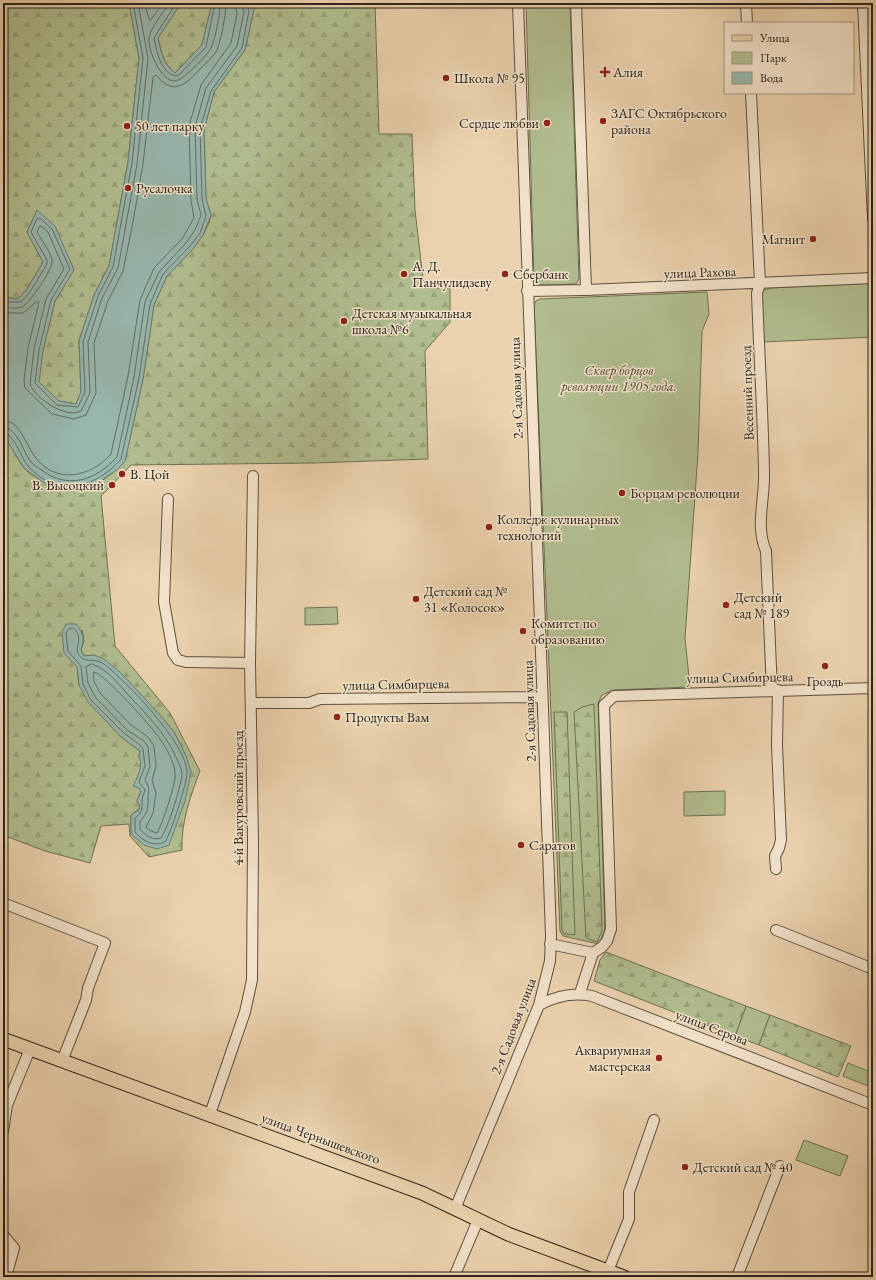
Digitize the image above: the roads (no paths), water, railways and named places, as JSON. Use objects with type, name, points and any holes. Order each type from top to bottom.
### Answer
[{"type":"main road","name":"улица Чернышевского","points":[[3,1039],[422,1193],[508,1234],[624,1277]]},
{"type":"street","name":"2-я Садовая улица","points":[[455,1209],[539,1005],[550,961],[518,3]]},
{"type":"street","points":[[576,3],[586,290]]},
{"type":"street","points":[[746,3],[747,22]]},
{"type":"street","points":[[863,3],[873,219]]},
{"type":"street","name":"Весенний проезд","points":[[751,94],[760,284],[757,294],[764,475],[761,514],[762,542],[766,551],[775,691],[782,840],[780,848],[774,856],[776,870]]},
{"type":"street","name":"улица Рахова","points":[[527,291],[760,284],[873,278]]},
{"type":"street","name":"4-й Вакуровский проезд","points":[[210,1114],[246,1012],[252,980],[252,703],[250,663],[253,476]]},
{"type":"street","points":[[168,499],[164,602],[173,653],[178,660],[186,662],[250,663]]},
{"type":"street","name":"улица Симбирцева","points":[[593,953],[602,947],[607,941],[610,930],[604,705],[609,699],[614,696],[628,695],[873,688]]},
{"type":"street","name":"улица Симбирцева","points":[[252,703],[309,702],[320,699],[542,697]]},
{"type":"street","points":[[3,903],[105,943],[88,988],[86,1000],[62,1061]]},
{"type":"street","points":[[776,930],[873,969]]},
{"type":"street","points":[[550,944],[593,953],[580,994]]},
{"type":"street","name":"улица Серова","points":[[539,1005],[550,999],[580,994],[592,996],[873,1105]]},
{"type":"street","points":[[3,1131],[8,1105],[7,1095],[30,1049]]},
{"type":"street","points":[[608,1271],[629,1219],[629,1192],[654,1120]]},
{"type":"street","points":[[738,1277],[780,1166]]},
{"type":"street","points":[[454,1277],[478,1220]]},
{"type":"street","points":[[3,1235],[14,1248],[6,1277]]},
{"type":"water","points":[[129,3],[181,3],[158,38],[165,62],[175,73],[202,45],[212,3],[249,3],[254,9],[245,50],[214,92],[204,130],[206,199],[211,215],[203,235],[193,249],[167,276],[154,305],[143,379],[125,461],[118,469],[93,486],[74,491],[48,486],[24,468],[3,434],[3,297],[18,299],[27,289],[43,262],[27,232],[37,210],[55,226],[74,270],[55,301],[43,350],[39,382],[59,401],[76,404],[81,392],[79,341],[94,295],[109,266],[128,162],[139,58]]},
{"type":"water","points":[[3,203],[8,226],[3,243]]},
{"type":"water","points":[[66,624],[76,624],[81,630],[83,643],[81,650],[84,656],[94,655],[104,659],[121,673],[161,716],[174,732],[186,756],[191,772],[185,801],[169,845],[157,849],[144,845],[131,834],[131,815],[139,810],[140,805],[137,801],[141,791],[139,788],[133,786],[138,776],[141,764],[139,757],[140,751],[121,737],[88,702],[79,685],[77,667],[64,653],[62,632]]},
{"type":"place","name":"Алия","points":[[605,72]]},
{"type":"place","name":"Школа № 95","points":[[446,78]]},
{"type":"place","name":"ЗАГС Октябрьского района","points":[[603,121]]},
{"type":"place","name":"Сердце любви","points":[[547,123]]},
{"type":"place","name":"50 лет парку","points":[[127,126]]},
{"type":"place","name":"Русалочка","points":[[128,188]]},
{"type":"place","name":"Магнит","points":[[813,239]]},
{"type":"place","name":"А. Д. Панчулидзеву","points":[[404,274]]},
{"type":"place","name":"Сбербанк","points":[[505,274]]},
{"type":"place","name":"Детская музыкальная школа №6","points":[[344,321]]},
{"type":"place","name":"В. Цой","points":[[122,474]]},
{"type":"place","name":"В. Высоцкий","points":[[112,485]]},
{"type":"place","name":"Борцам революции","points":[[622,493]]},
{"type":"place","name":"Колледж кулинарных технологий","points":[[489,527]]},
{"type":"place","name":"Детский сад № 31 «Колосок»","points":[[416,599]]},
{"type":"place","name":"Детский сад № 189","points":[[726,605]]},
{"type":"place","name":"Комитет по образованию","points":[[523,631]]},
{"type":"place","name":"Гроздь","points":[[825,666]]},
{"type":"place","name":"Продукты Вам","points":[[337,717]]},
{"type":"place","name":"Саратов","points":[[521,845]]},
{"type":"place","name":"Аквариумная мастерская","points":[[659,1058]]},
{"type":"place","name":"Детский сад № 40","points":[[685,1167]]},
{"type":"park label","name":"Сквер борцов революции 1905 года.","points":[[619,378]]}]
